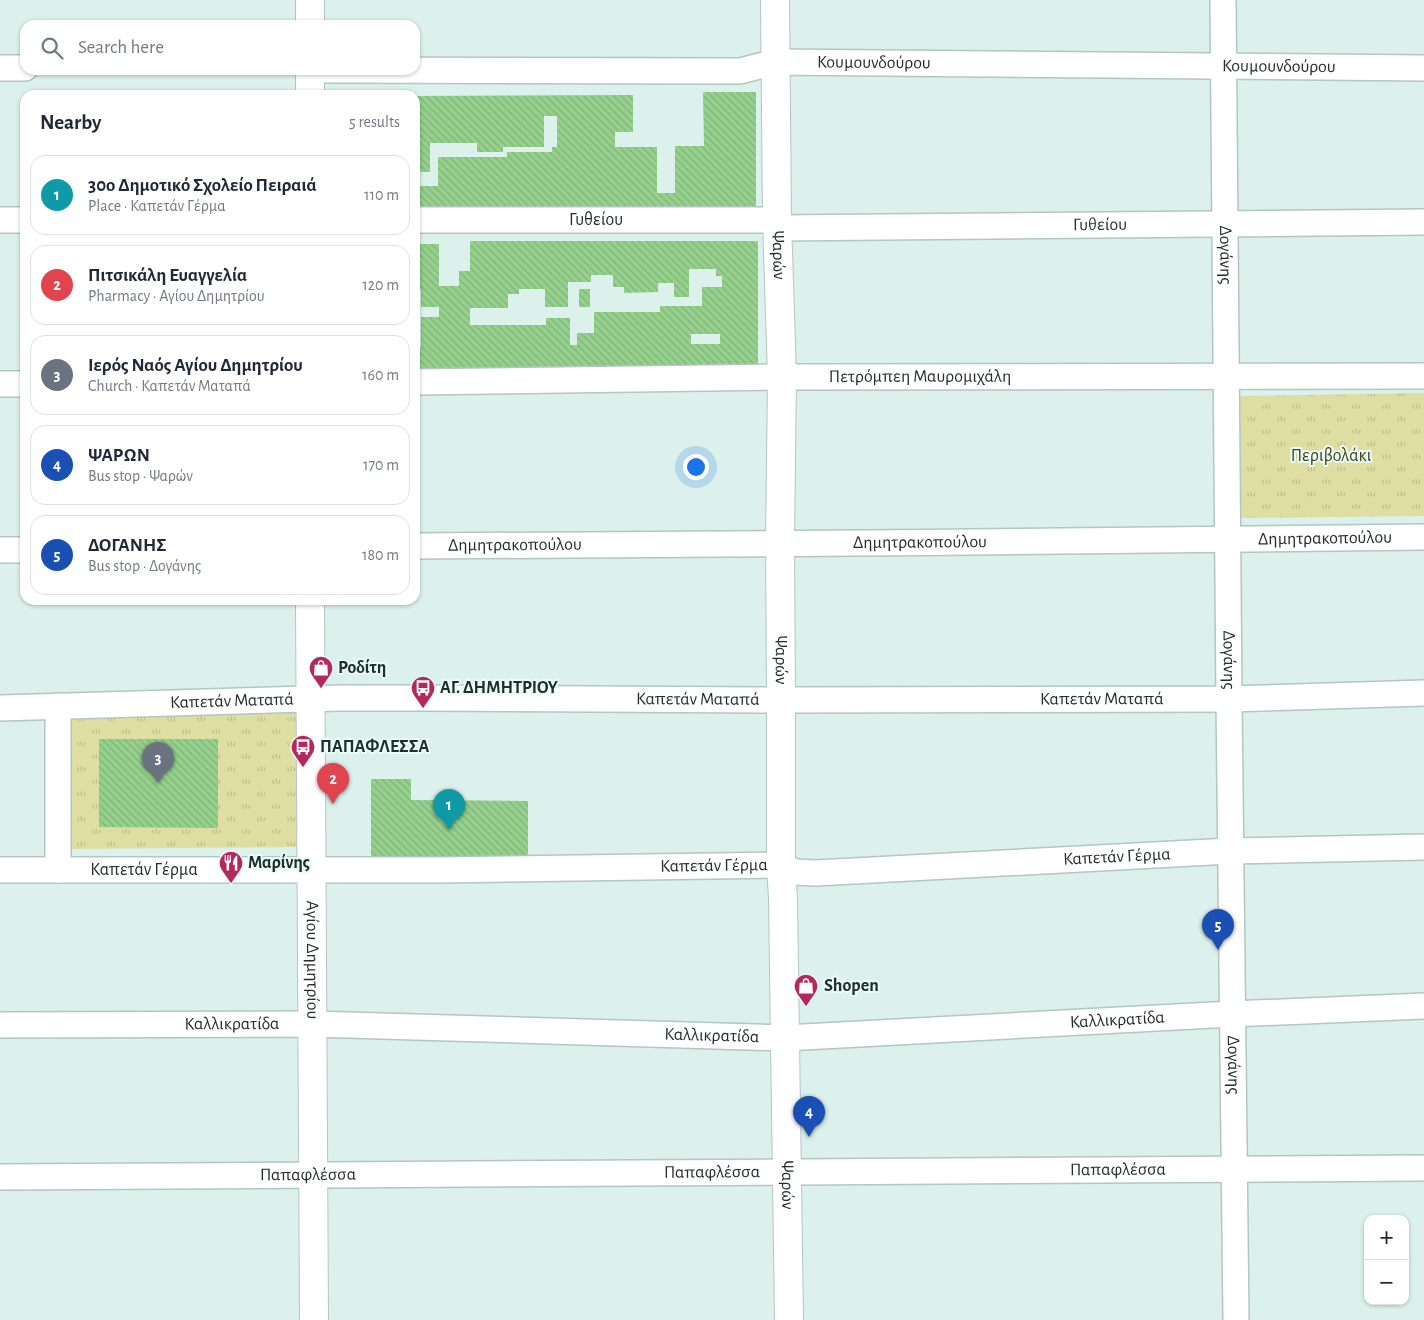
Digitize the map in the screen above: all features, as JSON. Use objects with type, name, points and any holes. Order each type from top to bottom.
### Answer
[{"type":"street","points":[[310,0],[310,20]]},
{"type":"street","name":"Ψαρών","points":[[775,0],[777,224],[782,377],[780,542],[781,865],[788,1320]]},
{"type":"street","name":"Δογάνης","points":[[1223,0],[1228,699],[1236,1320]]},
{"type":"street","name":"Κουμουνδούρου","points":[[420,70],[740,71],[776,62],[1424,68]]},
{"type":"street","points":[[0,68],[20,68]]},
{"type":"street","points":[[310,75],[310,90]]},
{"type":"street","points":[[0,220],[20,220]]},
{"type":"street","name":"Γυθείου","points":[[420,220],[777,224],[1424,222]]},
{"type":"street","name":"Πετρόμπεη Μαυρομιχάλη","points":[[420,382],[782,377],[1424,376]]},
{"type":"street","points":[[0,384],[20,384]]},
{"type":"street","name":"Δημητρακοπούλου","points":[[420,546],[780,542],[1227,541],[1424,537]]},
{"type":"street","points":[[0,550],[20,550]]},
{"type":"street","name":"Αγίου Δημητρίου","points":[[310,605],[314,1320]]},
{"type":"street","name":"Καπετάν Ματαπά","points":[[0,708],[311,699],[1228,699],[1424,693]]},
{"type":"street","points":[[58,706],[58,870]]},
{"type":"street","name":"Καπετάν Γέρμα","points":[[0,870],[439,870],[781,865],[795,872],[816,873],[1230,851],[1424,847]]},
{"type":"street","name":"Καλλικρατίδα","points":[[0,1025],[312,1024],[785,1038],[1232,1014],[1424,1006]]},
{"type":"street","name":"Παπαφλέσσα","points":[[0,1177],[1424,1168]]},
{"type":"green space","name":"Περιβολάκι","points":[[1424,393],[1424,516],[1238,518],[1236,396]]},
{"type":"green space","points":[[296,713],[297,847],[68,849],[66,715]]},
{"type":"building","points":[[703,92],[756,92],[756,213],[420,214],[420,186],[438,186],[438,157],[507,157],[507,152],[552,152],[552,147],[557,147],[557,116],[544,116],[544,147],[503,147],[503,152],[477,152],[477,143],[430,143],[430,172],[420,172],[420,96],[633,95],[633,132],[615,132],[615,147],[657,147],[657,193],[675,193],[675,146],[704,146]]},
{"type":"building","points":[[470,241],[758,241],[758,371],[420,372],[421,317],[439,317],[439,307],[421,307],[420,244],[439,244],[439,286],[459,286],[459,271],[470,271]],"holes":[[[689,269],[716,269],[716,276],[722,276],[722,287],[702,287],[702,306],[660,306],[660,312],[594,312],[594,333],[577,333],[577,345],[570,345],[570,318],[546,318],[546,325],[470,325],[470,308],[508,308],[508,294],[519,294],[519,289],[545,289],[545,307],[568,307],[568,282],[591,282],[591,275],[613,275],[613,287],[624,287],[624,293],[658,292],[658,283],[674,283],[674,297],[689,297]],[[691,334],[720,334],[720,344],[691,344]]]},
{"type":"building","points":[[579,289],[590,289],[590,307],[579,307]]},
{"type":"building","points":[[99,739],[218,739],[218,828],[99,827]]},
{"type":"building","points":[[371,779],[411,779],[411,800],[528,801],[528,860],[371,859]]},
{"type":"place","name":"Ροδίτη","points":[[321,689]]},
{"type":"place","name":"ΑΓ. ΔΗΜΗΤΡΙΟΥ","points":[[423,709]]},
{"type":"place","name":"ΠΑΠΑΦΛΕΣΣΑ","points":[[303,768]]},
{"type":"place","name":"Ιερός Ναός Αγίου Δημητρίου","points":[[158,783]]},
{"type":"place","name":"Πιτσικάλη Ευαγγελία","points":[[333,804]]},
{"type":"place","name":"30ο Δημοτικό Σχολείο Πειραιά","points":[[449,830]]},
{"type":"place","name":"Μαρίνης","points":[[231,884]]},
{"type":"place","name":"ΔΟΓΑΝΗΣ","points":[[1218,950]]},
{"type":"place","name":"Shopen","points":[[806,1007]]},
{"type":"place","name":"ΨΑΡΩΝ","points":[[809,1137]]}]
